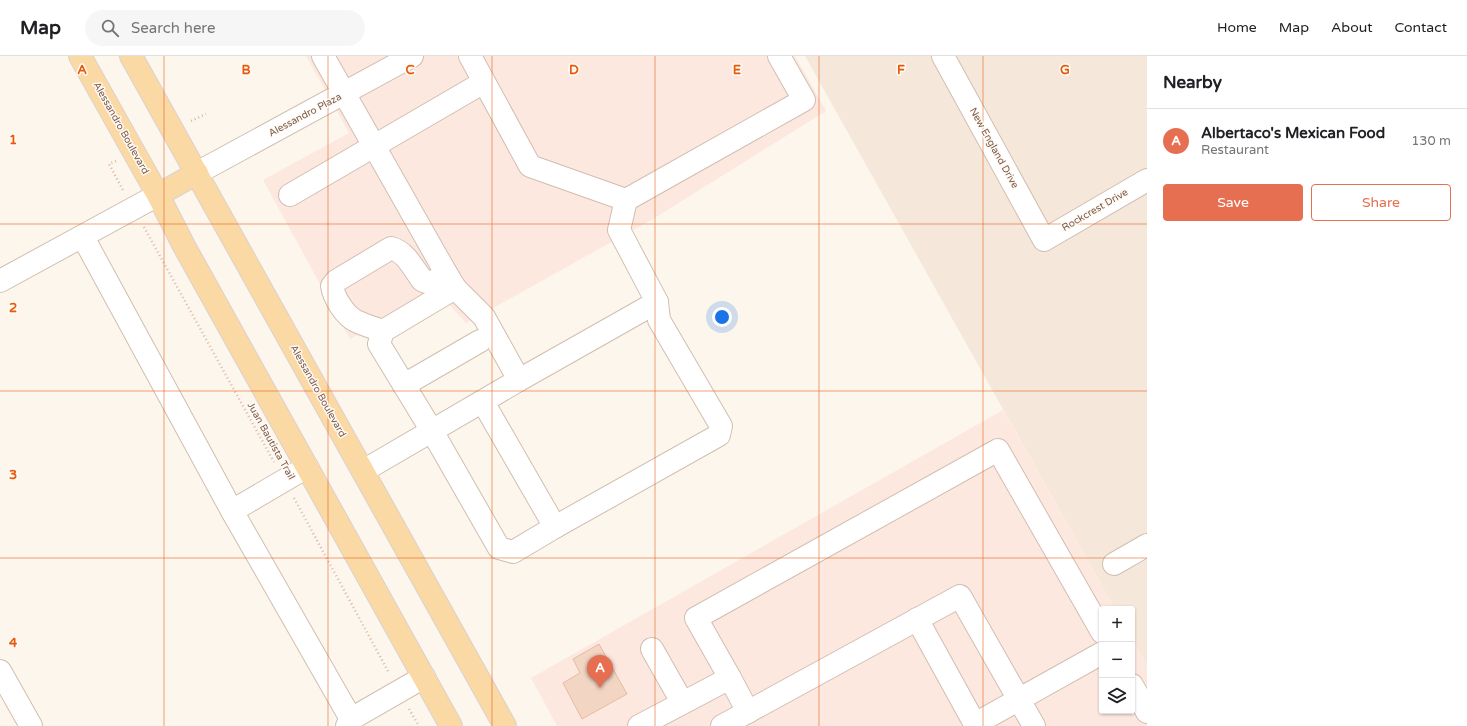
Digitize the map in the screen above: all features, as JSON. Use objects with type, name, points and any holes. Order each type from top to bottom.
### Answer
[{"type":"main road","name":"Alessandro Boulevard","points":[[80,56],[451,726]]},
{"type":"main road","name":"Alessandro Boulevard","points":[[132,56],[505,726]]},
{"type":"main road","points":[[158,195],[197,173]]},
{"type":"street","points":[[323,56],[450,281],[484,317],[519,380]]},
{"type":"street","name":"Alessandro Plaza","points":[[197,173],[412,56]]},
{"type":"street","points":[[470,56],[530,166],[626,200]]},
{"type":"street","points":[[450,281],[383,331],[379,344],[499,548],[512,552],[719,435],[721,426],[659,320],[657,302],[618,230],[626,200],[804,100],[779,56]]},
{"type":"street","name":"New England Drive","points":[[943,56],[1044,240]]},
{"type":"street","points":[[290,195],[484,82]]},
{"type":"street","name":"Rockcrest Drive","points":[[1044,240],[1147,180]]},
{"type":"street","points":[[0,281],[158,195]]},
{"type":"street","points":[[83,237],[349,722],[398,691],[424,677]]},
{"type":"street","points":[[383,331],[354,321],[344,311],[333,291],[332,286],[336,281],[391,248],[398,250],[404,255],[422,280],[426,283],[450,281]]},
{"type":"street","points":[[363,471],[657,302]]},
{"type":"street","points":[[404,385],[480,341]]},
{"type":"street","points":[[483,402],[555,527]]},
{"type":"street","points":[[748,712],[696,618],[998,450],[1099,627]]},
{"type":"street","points":[[232,511],[307,467]]},
{"type":"street","points":[[1114,564],[1147,545]]},
{"type":"street","points":[[724,726],[960,596],[1034,726]]},
{"type":"street","points":[[917,619],[976,725],[1018,699],[1099,655]]},
{"type":"street","points":[[652,649],[682,702]]},
{"type":"street","points":[[0,671],[32,726]]},
{"type":"street","points":[[639,726],[730,678]]},
{"type":"street","points":[[1135,690],[1147,712]]},
{"type":"path","name":"Juan Bautista Trail","points":[[109,164],[418,726]]},
{"type":"shaded area","points":[[306,56],[795,56],[826,111],[653,219],[466,323],[437,291],[350,339],[263,180],[349,133]]},
{"type":"shaded area","points":[[805,56],[1147,56],[1147,665],[1135,644],[1135,606],[1113,606]]},
{"type":"shaded area","points":[[1003,410],[1113,606],[1099,606],[1099,714],[1135,714],[1135,644],[1147,665],[1147,726],[557,726],[531,678]]},
{"type":"building","points":[[599,644],[627,694],[582,719],[563,683],[580,673],[573,659]]},
{"type":"place","name":"Albertaco's Mexican Food","points":[[600,688]]}]
